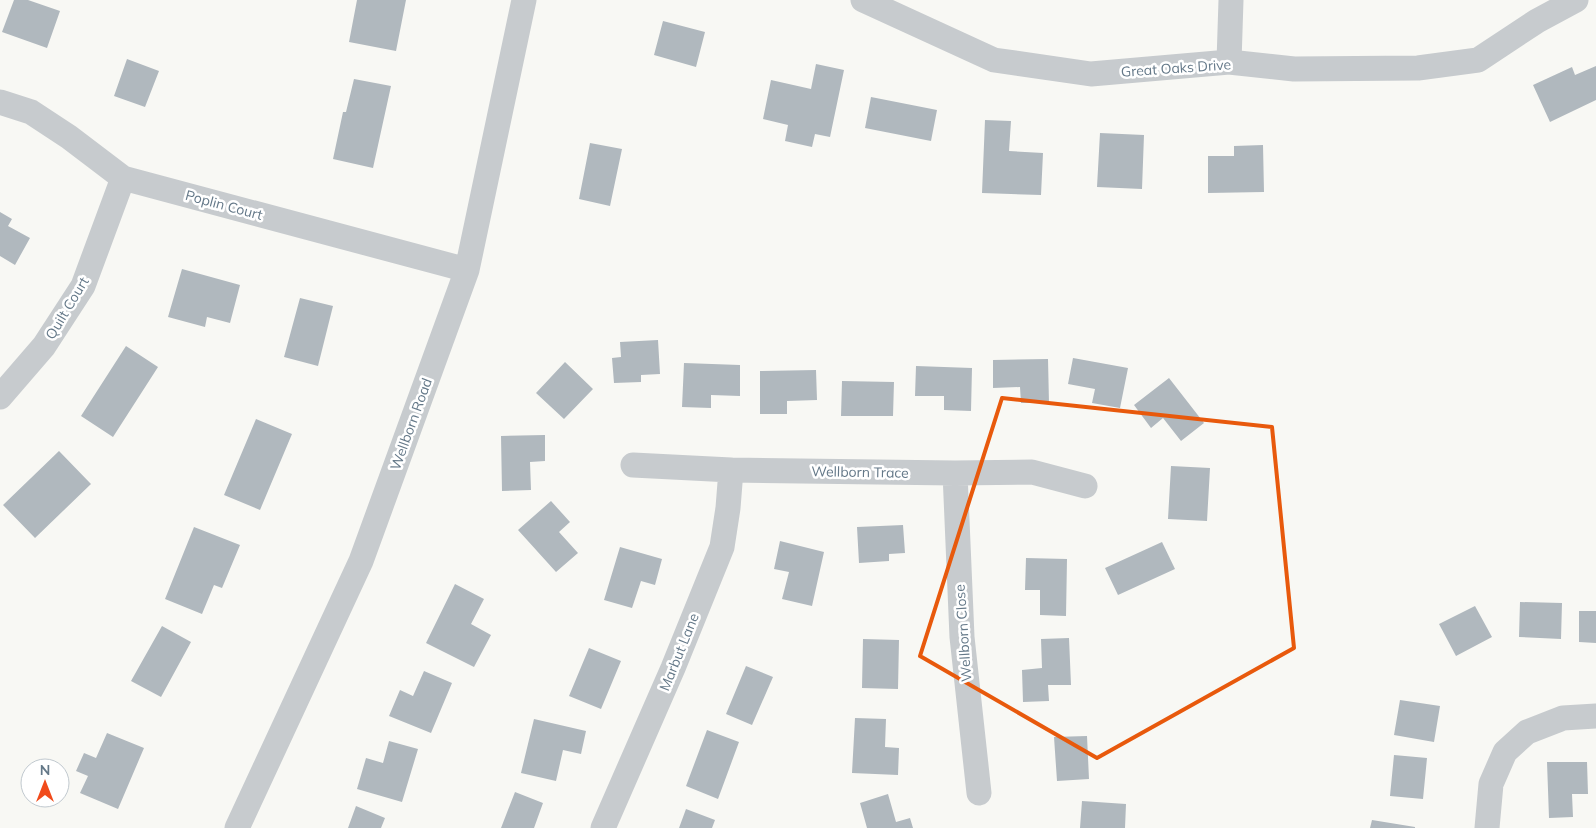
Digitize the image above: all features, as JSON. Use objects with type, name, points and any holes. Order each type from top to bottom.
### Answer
[{"type":"street","name":"Wellborn Road","points":[[237,828],[361,561],[466,270],[524,0]]},
{"type":"street","name":"Great Oaks Drive","points":[[863,0],[994,60],[1091,74],[1229,62],[1303,69],[1418,68],[1478,60],[1537,21],[1576,0]]},
{"type":"street","points":[[1229,62],[1231,0]]},
{"type":"street","name":"Poplin Court","points":[[0,102],[31,112],[69,137],[123,178],[466,270]]},
{"type":"street","name":"Quilt Court","points":[[0,396],[44,346],[83,286],[123,178]]},
{"type":"street","name":"Wellborn Trace","points":[[634,465],[731,470],[955,473],[1032,472],[1085,486]]},
{"type":"street","name":"Marbut Lane","points":[[603,828],[673,668],[722,547],[731,470]]},
{"type":"street","name":"Wellborn Close","points":[[955,473],[962,637],[979,793]]},
{"type":"street","points":[[1487,828],[1491,784],[1505,752],[1527,732],[1562,718],[1596,716]]},
{"type":"highlighted area","points":[[1002,398],[1272,427],[1294,648],[1097,758],[920,656]]},
{"type":"building","points":[[14,0],[28,0],[60,11],[47,48],[2,32]]},
{"type":"building","points":[[357,0],[406,0],[396,51],[349,42]]},
{"type":"building","points":[[663,21],[705,32],[696,67],[654,55]]},
{"type":"building","points":[[127,59],[159,71],[145,107],[114,96]]},
{"type":"building","points":[[816,64],[844,70],[830,137],[815,134],[812,147],[785,141],[788,125],[763,119],[771,80],[811,89]]},
{"type":"building","points":[[1596,66],[1596,100],[1550,122],[1533,85],[1572,67],[1575,75]]},
{"type":"building","points":[[354,79],[391,86],[373,168],[333,159],[343,112],[346,112]]},
{"type":"building","points":[[871,97],[937,110],[931,141],[865,128]]},
{"type":"building","points":[[985,120],[1011,121],[1009,151],[1043,153],[1041,195],[982,193]]},
{"type":"building","points":[[1100,133],[1144,135],[1142,189],[1097,187]]},
{"type":"building","points":[[590,143],[622,149],[610,206],[579,199]]},
{"type":"building","points":[[1263,145],[1264,192],[1208,193],[1208,156],[1234,156],[1234,146]]},
{"type":"building","points":[[0,212],[12,219],[8,226],[30,238],[15,265],[0,256]]},
{"type":"building","points":[[182,269],[240,285],[230,323],[207,317],[205,327],[168,317]]},
{"type":"building","points":[[300,298],[333,306],[318,366],[284,357]]},
{"type":"building","points":[[658,340],[660,374],[641,375],[641,382],[614,383],[612,358],[621,357],[620,342]]},
{"type":"building","points":[[126,346],[158,367],[113,437],[81,416]]},
{"type":"building","points":[[1073,358],[1128,368],[1120,408],[1092,403],[1095,389],[1068,384]]},
{"type":"building","points":[[1048,359],[1049,403],[1021,403],[1020,387],[993,388],[993,360]]},
{"type":"building","points":[[565,362],[593,389],[564,419],[536,393]]},
{"type":"building","points":[[684,363],[740,365],[740,396],[711,395],[711,408],[682,407]]},
{"type":"building","points":[[916,366],[972,368],[971,411],[944,410],[944,396],[915,396]]},
{"type":"building","points":[[816,370],[817,400],[787,401],[787,414],[760,414],[760,371]]},
{"type":"building","points":[[1169,378],[1204,423],[1181,441],[1163,418],[1151,428],[1134,405]]},
{"type":"building","points":[[842,381],[894,382],[893,416],[841,416]]},
{"type":"building","points":[[256,419],[292,434],[260,510],[224,495]]},
{"type":"building","points":[[545,435],[545,461],[530,462],[531,490],[502,491],[501,436]]},
{"type":"building","points":[[59,451],[91,484],[35,538],[3,505]]},
{"type":"building","points":[[1171,466],[1210,468],[1207,521],[1168,519]]},
{"type":"building","points":[[551,501],[570,522],[559,532],[578,553],[556,572],[518,530]]},
{"type":"building","points":[[903,525],[905,553],[889,554],[889,561],[859,563],[857,527]]},
{"type":"building","points":[[194,527],[240,545],[222,588],[214,585],[202,614],[165,599]]},
{"type":"building","points":[[780,541],[824,552],[812,606],[782,599],[789,572],[774,569]]},
{"type":"building","points":[[1162,542],[1175,569],[1118,595],[1105,568]]},
{"type":"building","points":[[620,547],[662,559],[655,585],[641,581],[632,608],[604,600]]},
{"type":"building","points":[[1026,558],[1067,559],[1066,616],[1040,615],[1040,590],[1025,590]]},
{"type":"building","points":[[455,584],[484,599],[471,624],[491,635],[474,667],[426,643]]},
{"type":"building","points":[[1520,602],[1562,603],[1561,639],[1519,637]]},
{"type":"building","points":[[1475,606],[1492,637],[1456,656],[1439,624]]},
{"type":"building","points":[[1579,611],[1596,611],[1596,643],[1579,642]]},
{"type":"building","points":[[162,626],[191,642],[161,697],[131,681]]},
{"type":"building","points":[[1069,638],[1071,685],[1048,685],[1049,701],[1023,702],[1022,670],[1042,668],[1041,639]]},
{"type":"building","points":[[863,639],[899,640],[898,689],[862,688]]},
{"type":"building","points":[[589,648],[621,661],[601,709],[569,696]]},
{"type":"building","points":[[746,666],[773,677],[752,725],[726,714]]},
{"type":"building","points":[[424,671],[452,683],[431,733],[389,716],[400,690],[413,696]]},
{"type":"building","points":[[1400,700],[1440,706],[1434,742],[1394,735]]},
{"type":"building","points":[[855,718],[886,719],[885,747],[899,748],[898,775],[852,773]]},
{"type":"building","points":[[534,719],[586,731],[581,754],[563,750],[556,781],[521,773]]},
{"type":"building","points":[[707,730],[739,742],[718,799],[686,786]]},
{"type":"building","points":[[107,733],[144,748],[118,809],[80,793],[88,776],[76,771],[84,753],[96,758]]},
{"type":"building","points":[[1087,736],[1089,779],[1057,781],[1054,737]]},
{"type":"building","points":[[389,741],[418,749],[402,802],[357,789],[366,758],[383,763]]},
{"type":"building","points":[[1394,755],[1427,758],[1423,799],[1390,796]]},
{"type":"building","points":[[1547,762],[1587,762],[1588,794],[1572,794],[1573,817],[1549,818]]},
{"type":"building","points":[[515,792],[543,803],[534,828],[501,828]]},
{"type":"building","points":[[888,794],[896,822],[910,818],[913,828],[867,828],[860,803]]},
{"type":"building","points":[[1082,801],[1126,804],[1125,828],[1080,828]]},
{"type":"building","points":[[356,806],[385,818],[381,828],[348,828]]},
{"type":"building","points":[[686,809],[715,820],[712,828],[679,828]]},
{"type":"building","points":[[1372,820],[1415,827],[1415,828],[1370,828]]}]
